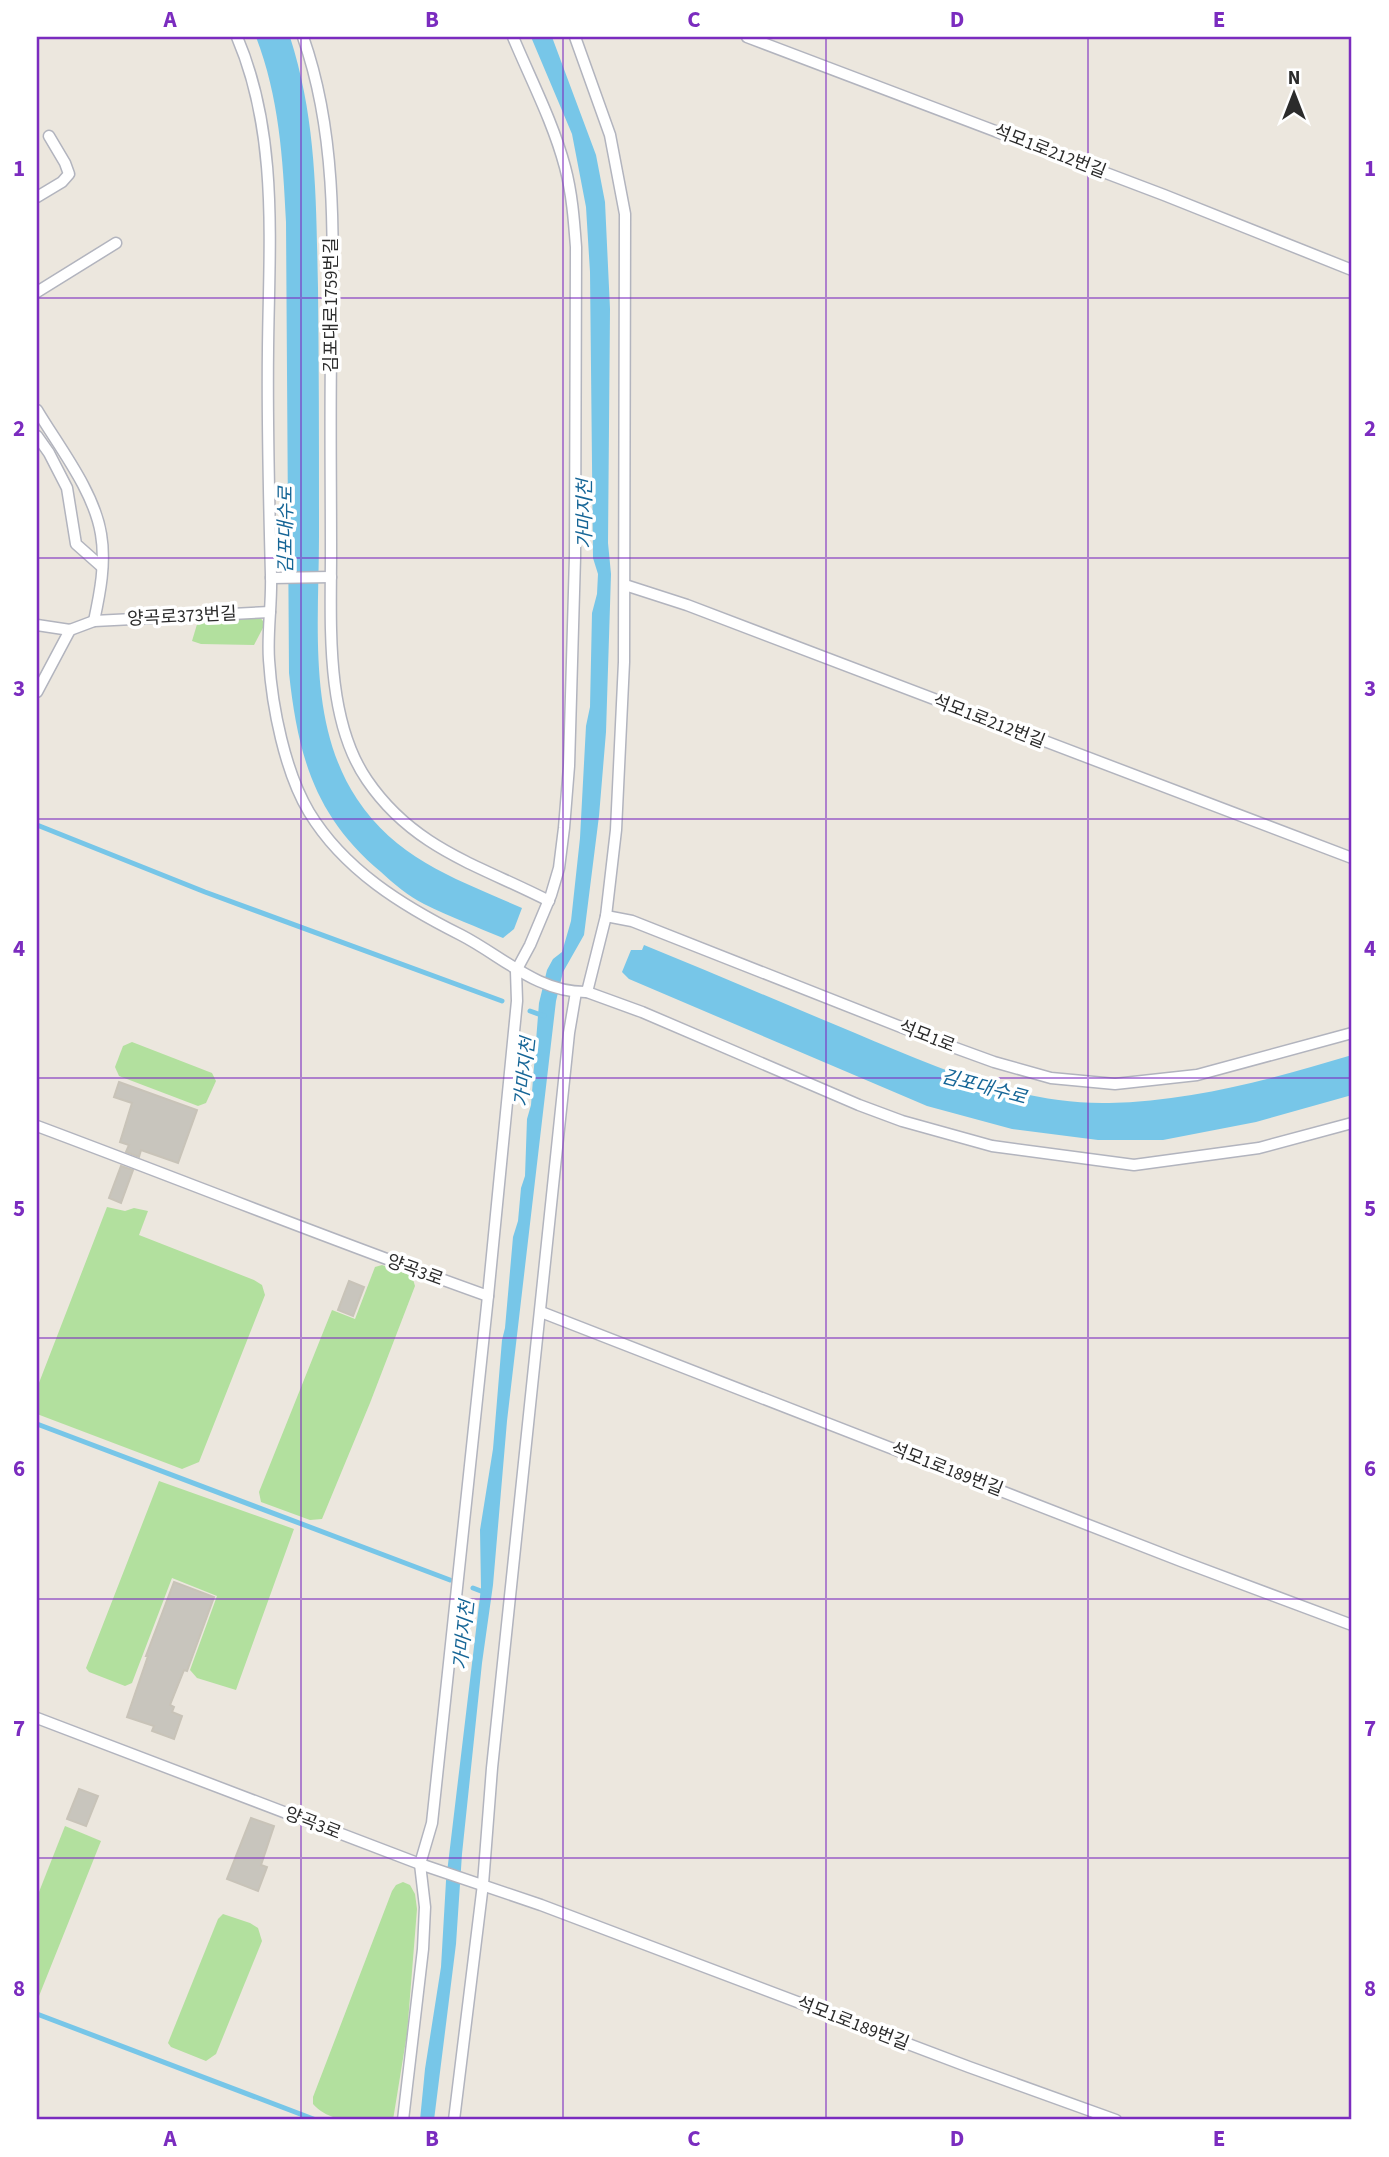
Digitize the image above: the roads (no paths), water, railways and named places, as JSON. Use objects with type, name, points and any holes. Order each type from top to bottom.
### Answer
[{"type":"lane","points":[[237,37],[256,93],[266,154],[275,578],[270,612],[269,662],[283,742],[300,795],[320,828],[376,885],[398,902],[486,949],[520,973],[573,992],[587,992],[642,1012],[859,1105],[934,1131],[992,1146],[1134,1165],[1259,1148],[1352,1123]]},
{"type":"lane","name":"김포대로1759번길","points":[[303,37],[323,112],[330,189],[327,577],[339,707],[348,741],[366,779],[390,808],[424,839],[461,861],[549,901]]},
{"type":"lane","points":[[403,2120],[423,1949],[423,1864],[432,1824],[520,973],[549,901],[559,867],[569,766],[575,557],[574,217],[565,168],[513,37]]},
{"type":"lane","points":[[575,37],[610,135],[625,214],[625,585],[620,783],[606,916],[587,992]]},
{"type":"lane","name":"석모1로212번길","points":[[747,37],[1138,185],[1352,270]]},
{"type":"lane","points":[[37,197],[62,182],[69,174],[49,136]]},
{"type":"lane","points":[[37,292],[116,243]]},
{"type":"lane","points":[[37,410],[95,510],[102,536],[102,566],[101,591],[94,621]]},
{"type":"lane","points":[[37,436],[67,488],[76,544],[102,566]]},
{"type":"lane","points":[[275,578],[327,577]]},
{"type":"lane","name":"석모1로212번길","points":[[625,585],[687,605],[1352,858]]},
{"type":"lane","name":"양곡로373번길","points":[[70,631],[94,621],[270,612]]},
{"type":"lane","points":[[37,625],[70,631],[37,692]]},
{"type":"lane","name":"석모1로","points":[[606,916],[648,925],[950,1046],[1052,1078],[1115,1084],[1198,1075],[1352,1033]]},
{"type":"lane","points":[[454,2120],[573,992]]},
{"type":"lane","name":"양곡3로","points":[[37,1126],[488,1296]]},
{"type":"lane","name":"석모1로189번길","points":[[541,1312],[1352,1625]]},
{"type":"lane","name":"양곡3로","points":[[37,1718],[423,1864],[478,1882]]},
{"type":"lane","name":"석모1로189번길","points":[[478,1882],[1116,2120]]},
{"type":"water","points":[[256,37],[290,37],[299,68],[310,130],[318,288],[319,672],[330,738],[341,770],[357,799],[391,838],[431,866],[522,908],[514,929],[503,938],[454,918],[407,894],[358,851],[325,807],[305,758],[289,673],[286,222],[283,175],[275,105]]},
{"type":"water","points":[[531,37],[552,37],[596,155],[605,202],[610,309],[608,543],[611,574],[606,732],[584,935],[563,972],[556,1001],[507,1421],[493,1585],[462,1854],[456,1944],[434,2120],[420,2120],[441,1967],[446,1881],[481,1588],[480,1530],[493,1449],[513,1237],[525,1176],[527,1119],[531,1105],[539,1003],[547,970],[553,959],[562,952],[571,921],[580,838],[586,726],[590,707],[592,613],[597,594],[598,574],[593,558],[590,272],[586,207],[572,134]]},
{"type":"water","name":"김포대수로","points":[[644,945],[947,1071],[1010,1091],[1043,1098],[1109,1103],[1171,1098],[1262,1080],[1352,1055],[1352,1095],[1256,1122],[1163,1140],[1098,1140],[1012,1129],[927,1106],[629,979],[622,972],[631,950],[642,950]]},
{"type":"waterway","points":[[37,825],[205,892],[502,1001]]},
{"type":"waterway","points":[[530,1011],[544,1016]]},
{"type":"waterway","points":[[37,1424],[450,1580]]},
{"type":"waterway","points":[[473,1588],[486,1593]]},
{"type":"waterway","points":[[37,2014],[316,2120]]},
{"type":"water label","name":"가마지천","points":[[584,514]]},
{"type":"water label","name":"가마지천","points":[[524,1072]]},
{"type":"water label","name":"가마지천","points":[[463,1635]]}]
